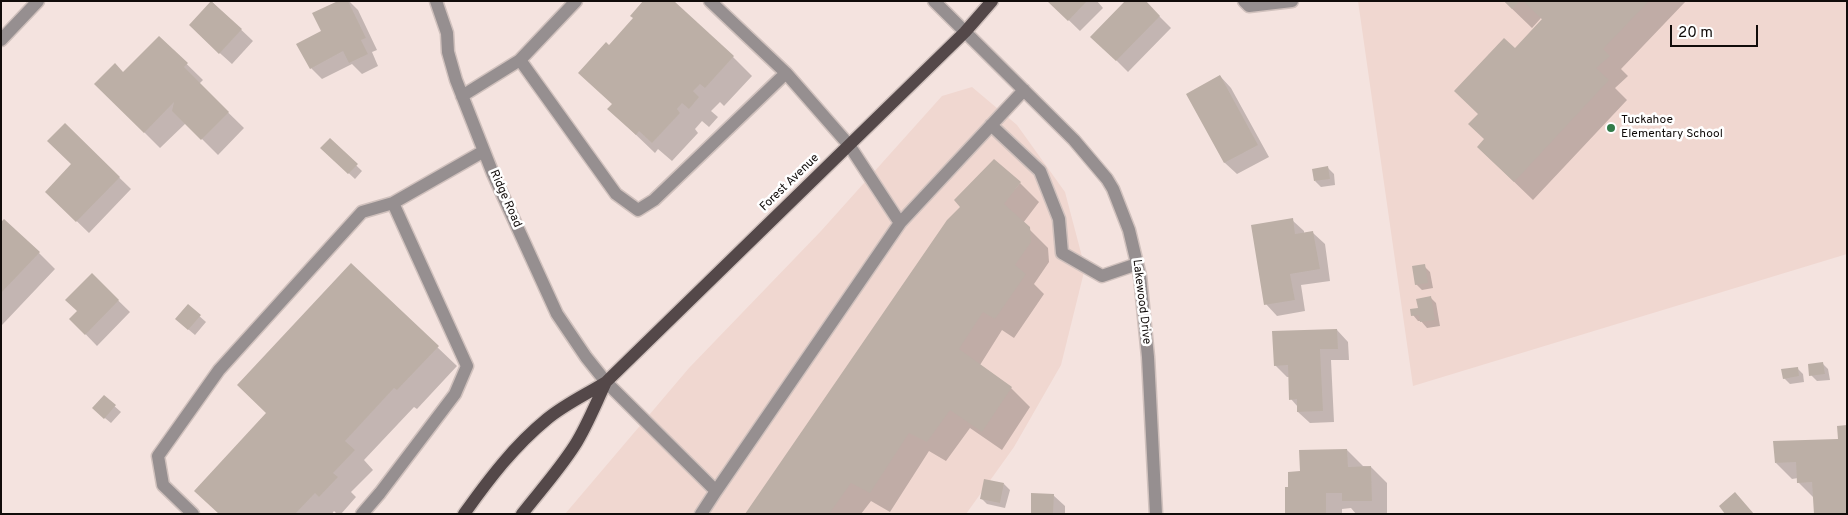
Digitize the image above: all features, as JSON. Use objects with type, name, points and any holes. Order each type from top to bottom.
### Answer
[{"type":"main road","name":"Forest Avenue","points":[[606,382],[965,32],[992,1]]},
{"type":"main road","points":[[464,514],[494,472],[523,440],[549,417],[606,382]]},
{"type":"main road","points":[[522,514],[552,478],[575,444],[606,382]]},
{"type":"street","points":[[1,40],[38,1]]},
{"type":"street","name":"Ridge Road","points":[[436,1],[446,33],[448,52],[462,96],[484,151],[557,314],[586,357],[606,382],[716,491]]},
{"type":"street","points":[[462,96],[520,60],[576,1]]},
{"type":"street","points":[[710,1],[786,73],[849,145],[900,223]]},
{"type":"street","name":"Lakewood Drive","points":[[934,1],[1074,140],[1107,179],[1113,189],[1130,230],[1137,264],[1148,357],[1156,514]]},
{"type":"street","points":[[1244,1],[1249,6],[1292,1]]},
{"type":"street","points":[[520,60],[616,194],[638,210],[654,200],[786,73]]},
{"type":"street","points":[[700,514],[900,223],[1024,90]]},
{"type":"street","points":[[991,125],[1040,171],[1059,219],[1062,252],[1102,276],[1137,264]]},
{"type":"street","points":[[193,514],[163,485],[158,456],[219,370],[362,212],[393,203],[484,151]]},
{"type":"street","points":[[362,514],[455,394],[467,366],[393,203]]},
{"type":"shaded area","name":"Tuckahoe Elementary School","points":[[1358,1],[1847,1],[1847,254],[1413,386]]},
{"type":"shaded area","points":[[972,87],[1017,125],[1065,192],[1085,268],[1061,365],[1014,447],[966,514],[565,514],[689,368],[821,231],[942,96]]},
{"type":"building","points":[[211,1],[242,29],[219,54],[189,25]]},
{"type":"building","points":[[338,1],[348,1],[366,38],[361,40],[368,54],[349,63],[343,51],[310,69],[296,44],[321,31],[312,13]]},
{"type":"building","points":[[643,1],[674,1],[734,56],[705,88],[700,84],[693,91],[699,97],[689,109],[682,103],[677,109],[680,113],[652,143],[639,131],[636,135],[607,109],[612,104],[578,73],[606,42],[609,45],[633,18],[630,16]]},
{"type":"building","points":[[1047,1],[1087,1],[1068,21]]},
{"type":"building","points":[[1125,1],[1146,1],[1160,16],[1116,61],[1090,37]]},
{"type":"building","points":[[1504,1],[1520,1],[1512,9]]},
{"type":"building","points":[[1523,1],[1649,1],[1603,49],[1610,56],[1596,68],[1609,80],[1514,182],[1477,147],[1484,139],[1468,124],[1478,114],[1454,91],[1504,38],[1515,48],[1542,19]]},
{"type":"building","points":[[159,36],[188,63],[184,67],[229,112],[201,140],[172,111],[174,102],[144,133],[94,84],[115,63],[123,72]]},
{"type":"building","points":[[1220,75],[1258,145],[1224,163],[1186,94]]},
{"type":"building","points":[[65,123],[120,177],[76,222],[45,192],[71,164],[47,141]]},
{"type":"building","points":[[330,138],[358,164],[348,174],[320,148]]},
{"type":"building","points":[[994,159],[1021,182],[1004,204],[1030,227],[1031,242],[1015,265],[1026,274],[995,319],[983,312],[959,349],[1012,387],[982,432],[950,410],[927,442],[909,433],[870,493],[851,483],[829,514],[745,514],[947,220],[960,207],[954,200]]},
{"type":"building","points":[[1328,166],[1330,179],[1314,181],[1312,169]]},
{"type":"building","points":[[1293,218],[1295,234],[1313,231],[1320,269],[1290,274],[1295,300],[1264,305],[1251,225]]},
{"type":"building","points":[[4,219],[40,252],[1,293],[1,222]]},
{"type":"building","points":[[351,263],[439,346],[397,390],[394,388],[345,441],[355,450],[333,473],[338,477],[319,497],[315,493],[295,514],[219,514],[194,491],[266,413],[237,385]]},
{"type":"building","points":[[1425,264],[1428,283],[1415,285],[1412,266]]},
{"type":"building","points":[[92,273],[119,300],[85,335],[69,319],[77,311],[65,300]]},
{"type":"building","points":[[1431,296],[1435,320],[1420,322],[1419,315],[1411,316],[1410,309],[1418,308],[1416,299]]},
{"type":"building","points":[[188,304],[201,315],[188,330],[175,319]]},
{"type":"building","points":[[1337,329],[1338,349],[1320,349],[1323,411],[1297,412],[1297,399],[1289,400],[1288,365],[1274,366],[1272,331]]},
{"type":"building","points":[[1823,362],[1825,374],[1809,376],[1808,364]]},
{"type":"building","points":[[1798,367],[1799,376],[1783,379],[1781,369]]},
{"type":"building","points":[[104,395],[116,405],[104,419],[92,408]]},
{"type":"building","points":[[1847,425],[1847,513],[1814,514],[1812,482],[1797,483],[1796,462],[1775,463],[1773,441],[1838,439],[1837,426]]},
{"type":"building","points":[[1347,449],[1348,467],[1371,466],[1372,501],[1342,501],[1342,493],[1326,493],[1326,514],[1285,514],[1285,487],[1288,487],[1288,472],[1300,471],[1299,450]]},
{"type":"building","points":[[984,479],[1004,483],[1000,503],[980,499]]},
{"type":"building","points":[[1735,492],[1754,514],[1725,514],[1719,506]]},
{"type":"building","points":[[1031,493],[1054,494],[1053,514],[1031,514]]},
{"type":"place","name":"Tuckahoe Elementary School","points":[[1611,128]]}]
